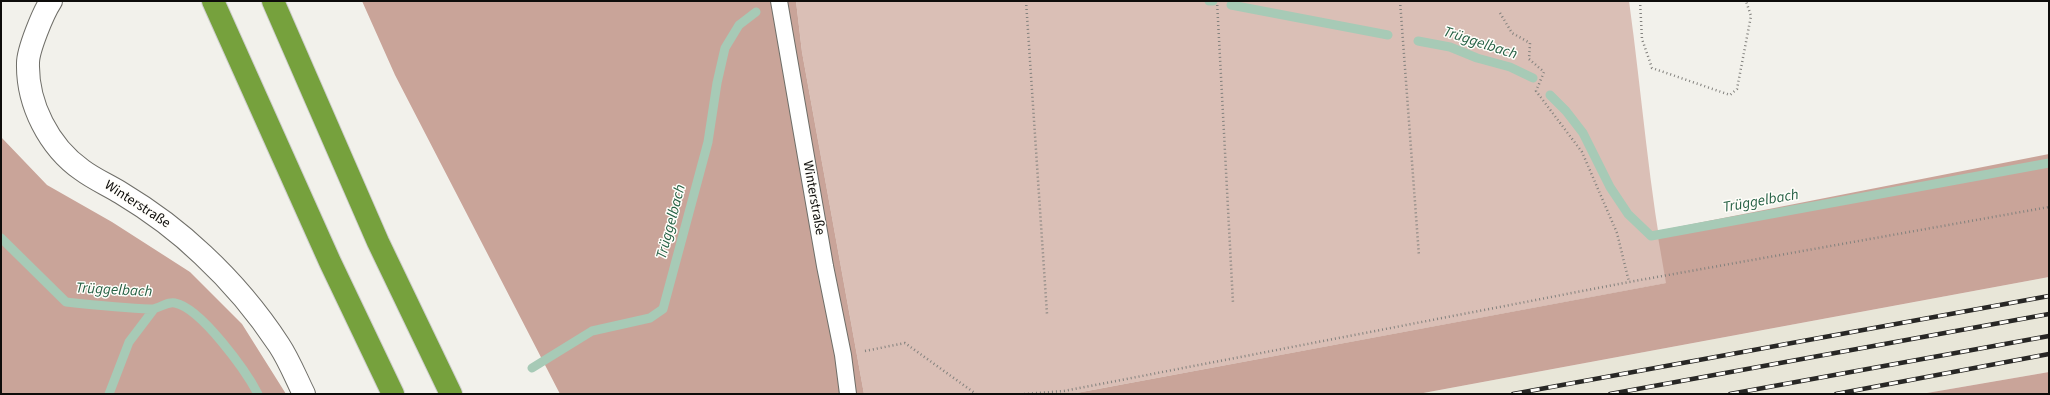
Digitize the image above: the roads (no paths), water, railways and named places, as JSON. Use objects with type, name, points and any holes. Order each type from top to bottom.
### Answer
[{"type":"highway","points":[[213,1],[330,262],[393,394]]},
{"type":"highway","points":[[273,1],[378,242],[451,394]]},
{"type":"street","name":"Winterstraße","points":[[51,1],[38,29],[27,62],[30,91],[39,117],[55,145],[81,170],[161,219],[217,269],[256,314],[280,346],[304,394]]},
{"type":"lane","name":"Winterstraße","points":[[779,1],[825,266],[843,355],[848,394]]},
{"type":"waterway","name":"Trüggelbach","points":[[1231,5],[1388,35]]},
{"type":"waterway","name":"Trüggelbach","points":[[532,368],[592,331],[650,318],[663,309],[708,142],[717,83],[725,48],[739,25],[756,12]]},
{"type":"waterway","name":"Trüggelbach","points":[[1418,41],[1450,47],[1477,58],[1510,67],[1533,78]]},
{"type":"waterway","name":"Trüggelbach","points":[[1550,95],[1566,111],[1583,133],[1610,187],[1628,214],[1651,236],[2049,163]]},
{"type":"waterway","name":"Trüggelbach","points":[[1,238],[66,302],[151,309],[166,304],[175,303],[186,307],[210,328],[222,342],[244,371],[258,394]]},
{"type":"waterway","points":[[109,394],[129,342],[154,309]]},
{"type":"railway","points":[[1513,394],[2049,296]]},
{"type":"railway","points":[[1610,394],[2049,314]]},
{"type":"railway","points":[[1730,394],[2049,336]]},
{"type":"railway","points":[[1836,394],[2049,354]]}]
